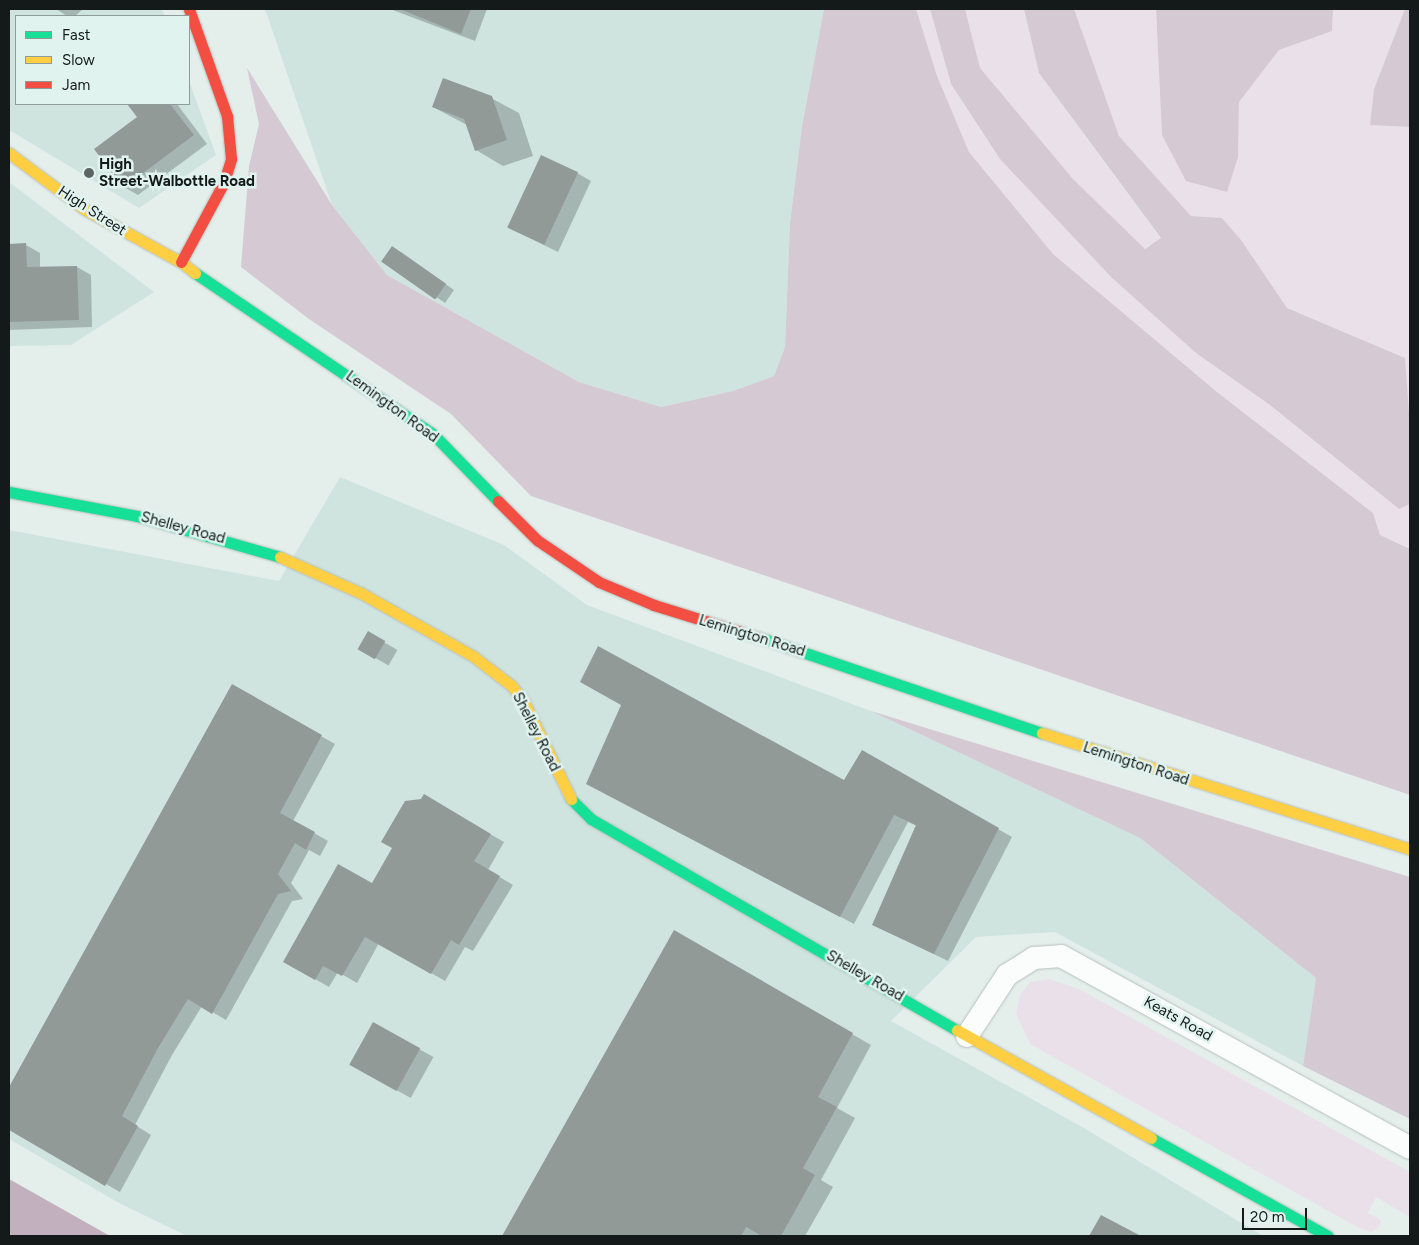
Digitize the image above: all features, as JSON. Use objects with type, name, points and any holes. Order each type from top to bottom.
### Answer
[{"type":"street","points":[[181,262],[224,182],[231,144],[227,116],[189,9]]},
{"type":"street","name":"High Street","points":[[9,153],[84,209],[181,262]]},
{"type":"street","name":"Lemington Road","points":[[181,262],[209,284],[389,402],[434,435],[537,540],[599,582],[654,605],[810,654],[1126,762],[1410,849]]},
{"type":"street","name":"Shelley Road","points":[[9,492],[137,516],[222,538],[300,564],[361,593],[473,656],[500,674],[524,702],[559,778],[579,810],[705,887],[1328,1236]]},
{"type":"street","name":"Keats Road","points":[[968,1036],[1007,975],[1034,958],[1061,956],[1410,1148]]},
{"type":"shaded area","points":[[9,9],[162,9],[165,15],[15,15],[15,105],[190,105],[190,84],[216,155],[139,208],[9,130]]},
{"type":"shaded area","points":[[265,9],[824,9],[802,125],[790,223],[785,347],[774,376],[733,391],[661,407],[579,382],[387,275],[332,205]]},
{"type":"shaded area","points":[[824,9],[916,9],[937,76],[969,152],[1053,254],[1217,392],[1373,513],[1380,535],[1410,549],[1410,795],[531,496],[451,414],[309,319],[241,267],[249,166],[259,124],[247,68],[332,205],[387,275],[579,382],[661,407],[733,391],[774,376],[785,347],[790,223],[802,126]]},
{"type":"shaded area","points":[[916,9],[930,9],[951,84],[1000,159],[1111,277],[1196,353],[1270,405],[1399,509],[1410,504],[1410,549],[1380,535],[1373,513],[1217,392],[1053,254],[969,152],[937,76]]},
{"type":"shaded area","points":[[930,9],[965,9],[980,68],[1073,179],[1145,249],[1161,238],[1039,73],[1024,9],[1074,9],[1119,136],[1191,216],[1222,218],[1241,240],[1287,308],[1405,358],[1410,426],[1410,504],[1399,509],[1270,405],[1196,353],[1111,277],[1000,159],[951,84]]},
{"type":"shaded area","points":[[965,9],[1024,9],[1039,73],[1161,239],[1145,249],[1073,179],[980,68]]},
{"type":"shaded area","points":[[1074,9],[1156,9],[1162,135],[1238,157],[1239,102],[1279,50],[1332,31],[1333,9],[1405,9],[1374,89],[1370,125],[1410,127],[1410,426],[1405,358],[1287,308],[1241,240],[1222,218],[1191,216],[1119,136]]},
{"type":"shaded area","points":[[1156,9],[1333,9],[1332,31],[1279,50],[1239,102],[1238,157],[1227,192],[1186,181],[1162,135]]},
{"type":"shaded area","points":[[1405,9],[1410,9],[1410,127],[1370,125],[1374,89]]},
{"type":"shaded area","points":[[9,182],[154,292],[71,345],[9,346]]},
{"type":"shaded area","points":[[340,477],[504,545],[587,605],[871,711],[1140,838],[1316,978],[1303,1066],[1055,932],[976,937],[891,1021],[1084,1128],[1263,1236],[187,1236],[119,1203],[9,1139],[9,530],[279,581]]},
{"type":"shaded area","points":[[871,711],[1410,877],[1410,1119],[1303,1066],[1316,978],[1140,838]]},
{"type":"shaded area","points":[[1049,979],[1079,989],[1410,1172],[1410,1217],[1376,1197],[1368,1213],[1381,1220],[1379,1227],[1371,1232],[1357,1227],[1030,1044],[1016,1014],[1020,995],[1030,982]]},
{"type":"shaded area","points":[[9,1179],[110,1236],[9,1236]]},
{"type":"building","points":[[400,9],[471,9],[461,34]]},
{"type":"building","points":[[443,78],[492,96],[507,140],[475,151],[464,119],[432,107]]},
{"type":"building","points":[[128,105],[171,105],[194,135],[123,188],[94,149],[137,117]]},
{"type":"building","points":[[541,155],[578,172],[544,245],[507,228]]},
{"type":"building","points":[[26,243],[27,267],[77,266],[79,320],[9,322],[9,244]]},
{"type":"building","points":[[392,246],[446,284],[435,299],[381,262]]},
{"type":"building","points":[[368,631],[385,641],[375,659],[358,649]]},
{"type":"building","points":[[598,646],[844,780],[862,750],[999,828],[934,954],[872,925],[916,825],[894,815],[840,917],[586,784],[621,705],[580,682]]},
{"type":"building","points":[[232,684],[322,735],[280,813],[315,832],[306,850],[295,843],[278,874],[291,891],[278,894],[212,1014],[188,999],[158,1048],[122,1116],[138,1126],[105,1186],[9,1130],[9,1087]]},
{"type":"building","points":[[424,794],[491,834],[474,861],[500,876],[459,945],[451,940],[431,974],[365,937],[342,976],[323,966],[315,980],[283,962],[338,864],[372,883],[392,848],[381,842],[405,801],[421,799]]},
{"type":"building","points":[[674,930],[853,1033],[818,1097],[837,1107],[803,1168],[815,1175],[781,1236],[762,1236],[746,1227],[741,1236],[502,1236]]},
{"type":"building","points":[[373,1022],[420,1048],[396,1091],[349,1065]]},
{"type":"building","points":[[1101,1215],[1141,1236],[1089,1236]]},
{"type":"traffic: fast","points":[[195,273],[434,435],[498,501]]},
{"type":"traffic: fast","points":[[9,492],[137,516],[280,557]]},
{"type":"traffic: fast","points":[[764,639],[1042,733]]},
{"type":"traffic: fast","points":[[571,799],[591,819],[957,1030]]},
{"type":"traffic: fast","points":[[1151,1138],[1328,1236]]},
{"type":"traffic: slow","points":[[9,153],[84,209],[181,262],[195,273]]},
{"type":"traffic: slow","points":[[280,557],[361,593],[473,656],[512,686],[524,702],[571,799]]},
{"type":"traffic: slow","points":[[1042,733],[1410,849]]},
{"type":"traffic: slow","points":[[957,1030],[1151,1138]]},
{"type":"traffic: jam","points":[[181,262],[224,182],[231,159],[227,116],[189,9]]},
{"type":"traffic: jam","points":[[498,501],[537,540],[599,582],[654,605],[764,639]]},
{"type":"place","name":"High Street-Walbottle Road","points":[[89,173]]}]
